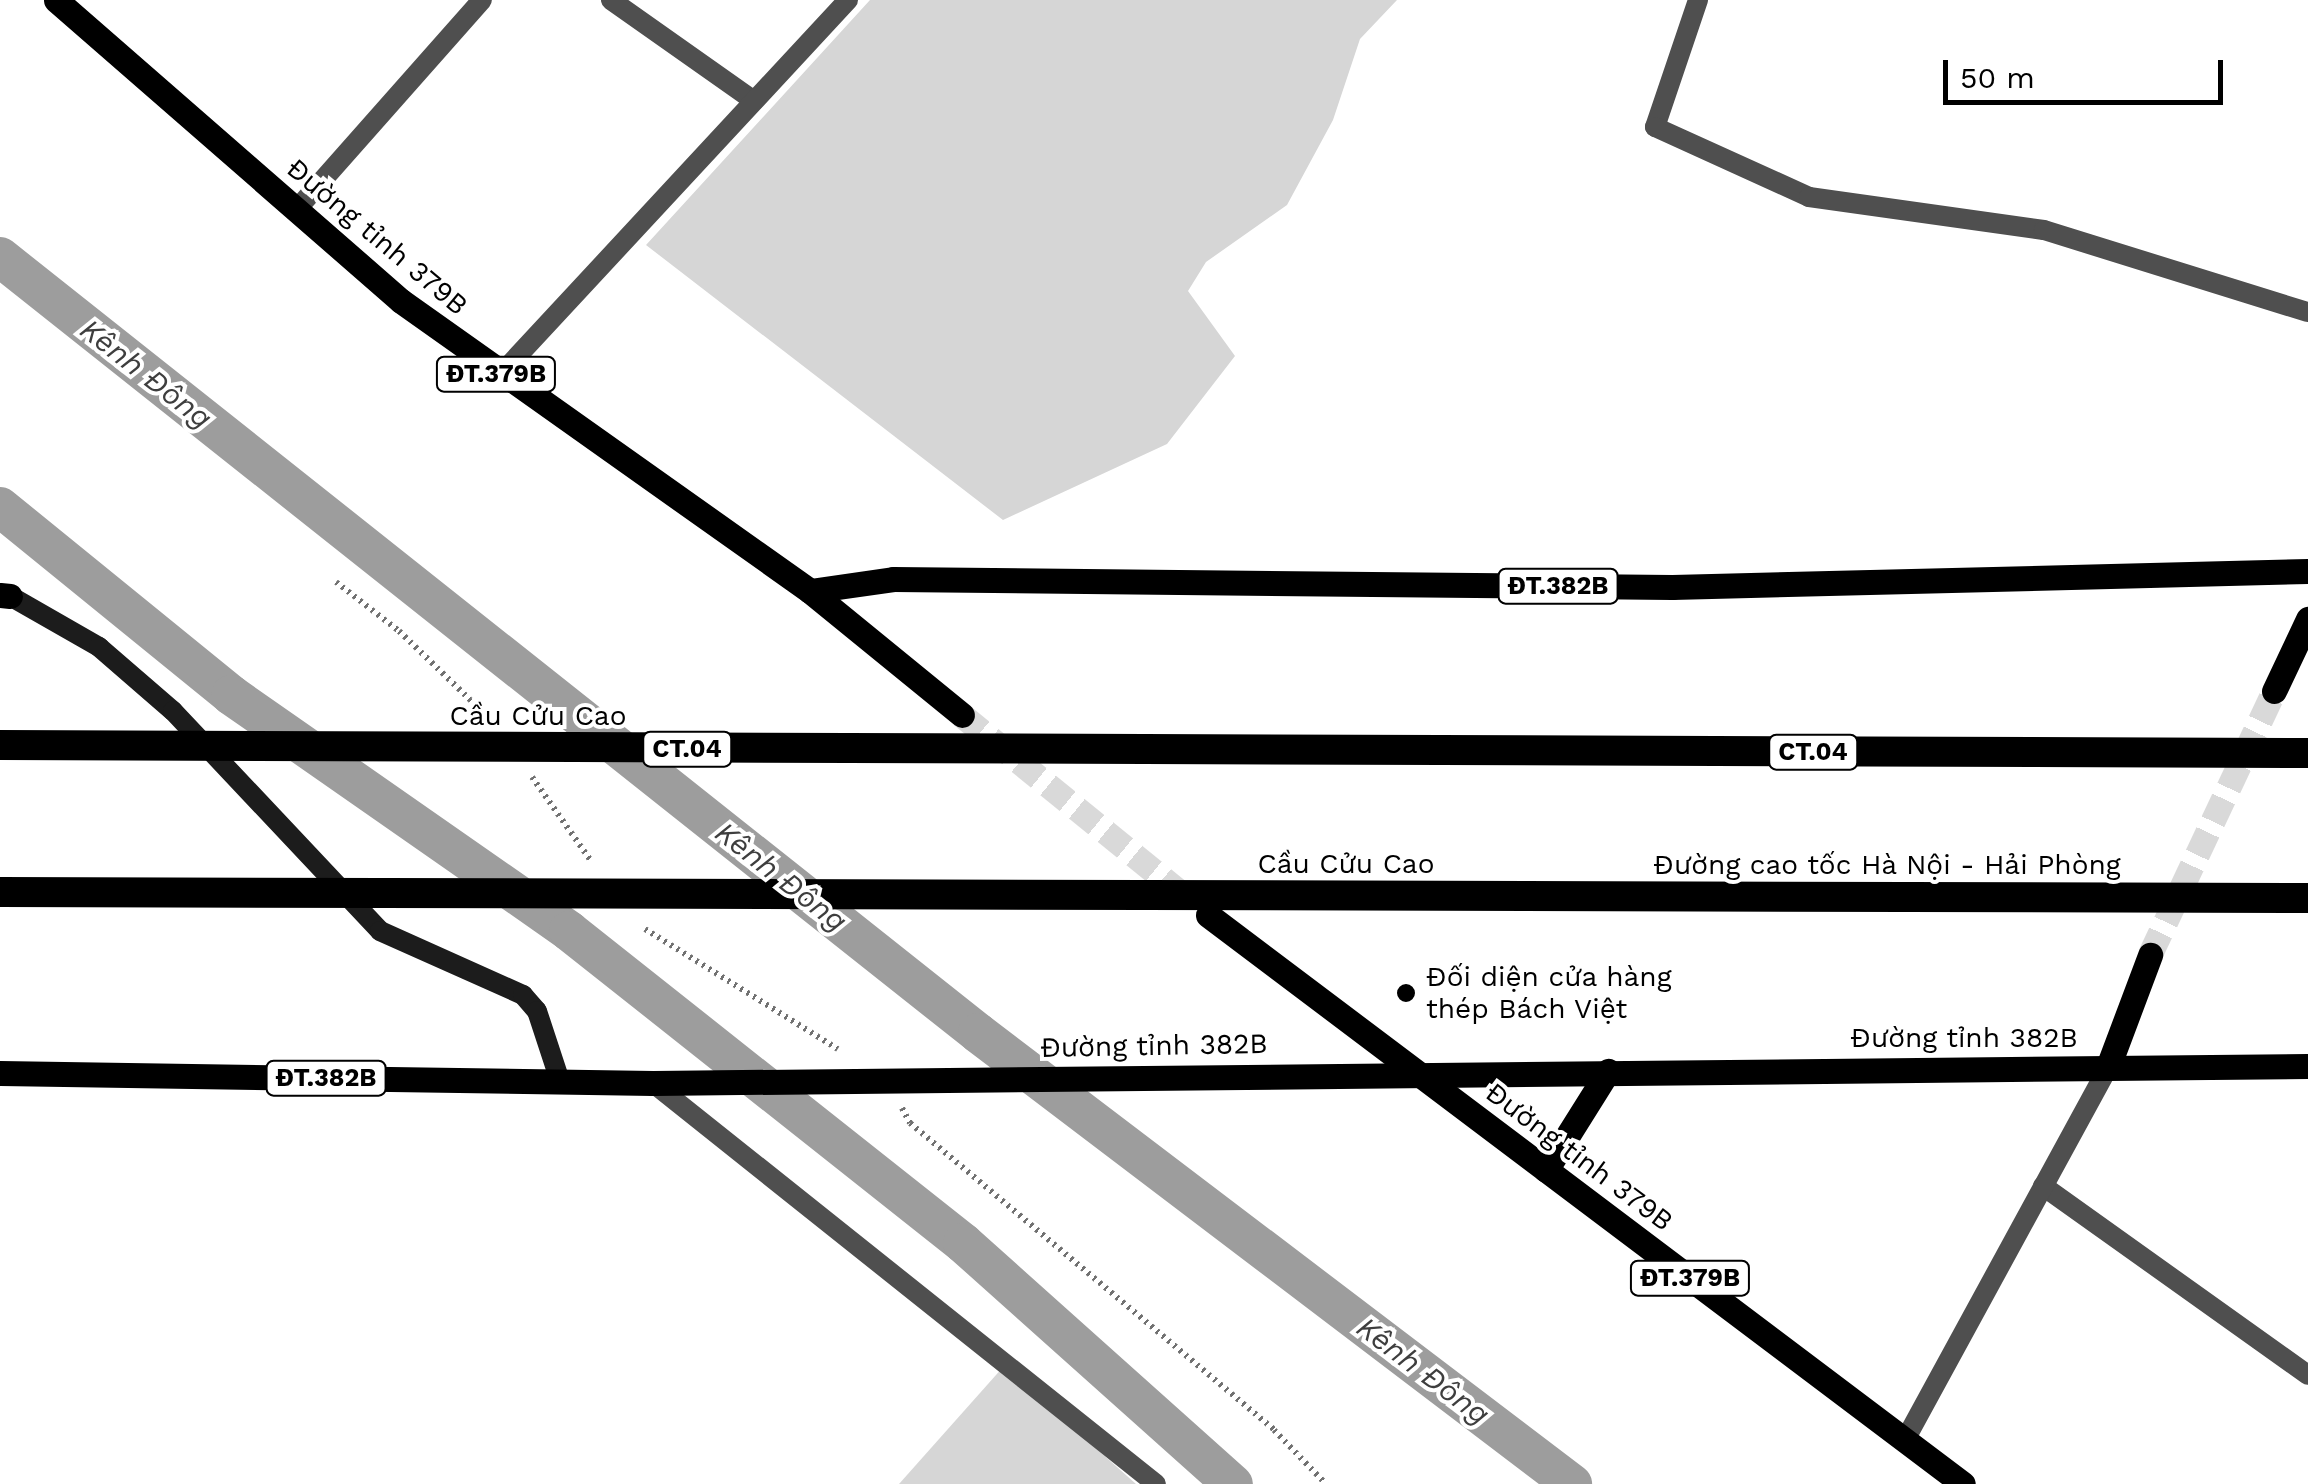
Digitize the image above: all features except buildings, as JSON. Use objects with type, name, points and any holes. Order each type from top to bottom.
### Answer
[{"type":"highway","name":"Cầu Cửu Cao","points":[[0,745],[2308,753]]},
{"type":"highway","name":"Cầu Cửu Cao","points":[[0,892],[1465,896]]},
{"type":"highway","name":"Đường cao tốc Hà Nội - Hải Phòng","points":[[1465,896],[2308,898]]},
{"type":"main road","name":"Đường tỉnh 379B","points":[[56,0],[297,209],[499,376],[810,591],[962,715]]},
{"type":"main road","name":"ĐT.382B","points":[[810,591],[893,579],[1672,587],[2308,571]]},
{"type":"main road","points":[[3,592],[100,647],[173,712],[380,931],[523,995],[537,1011],[560,1081]]},
{"type":"main road","points":[[2274,691],[2308,618]]},
{"type":"main road","name":"Đường tỉnh 379B","points":[[1208,914],[1963,1484]]},
{"type":"main road","points":[[2108,1067],[2150,954]]},
{"type":"main road","name":"Đường tỉnh 382B","points":[[0,1073],[690,1082],[2308,1066]]},
{"type":"main road","points":[[1546,1170],[1608,1072]]},
{"type":"street","points":[[297,209],[482,0]]},
{"type":"street","points":[[611,0],[754,101]]},
{"type":"street","points":[[499,376],[848,0]]},
{"type":"street","points":[[1698,0],[1655,127],[1809,197],[2044,230],[2308,312]]},
{"type":"street","points":[[1905,1440],[2108,1067]]},
{"type":"street","points":[[653,1082],[1156,1484]]},
{"type":"street","points":[[2043,1186],[2308,1375]]},
{"type":"path","points":[[336,582],[399,631],[498,728]]},
{"type":"path","points":[[530,774],[594,865]]},
{"type":"path","points":[[634,919],[810,1027],[878,1079],[910,1123],[1274,1430],[1326,1484]]},
{"type":"shaded area","points":[[870,0],[1397,0],[1360,39],[1333,120],[1287,205],[1206,262],[1188,291],[1235,356],[1167,444],[1003,520],[646,245]]},
{"type":"shaded area","points":[[1004,1366],[1136,1484],[899,1484]]},
{"type":"waterway","name":"Kênh Đông","points":[[0,257],[978,1033],[1572,1484]]},
{"type":"waterway","points":[[0,507],[231,695],[569,931],[963,1243],[1233,1484]]},
{"type":"tunnel","points":[[2150,955],[2274,691]]},
{"type":"tunnel","points":[[962,715],[1191,901]]},
{"type":"place","name":"Đối diện cửa hàng thép Bách Việt","points":[[1406,993]]}]
